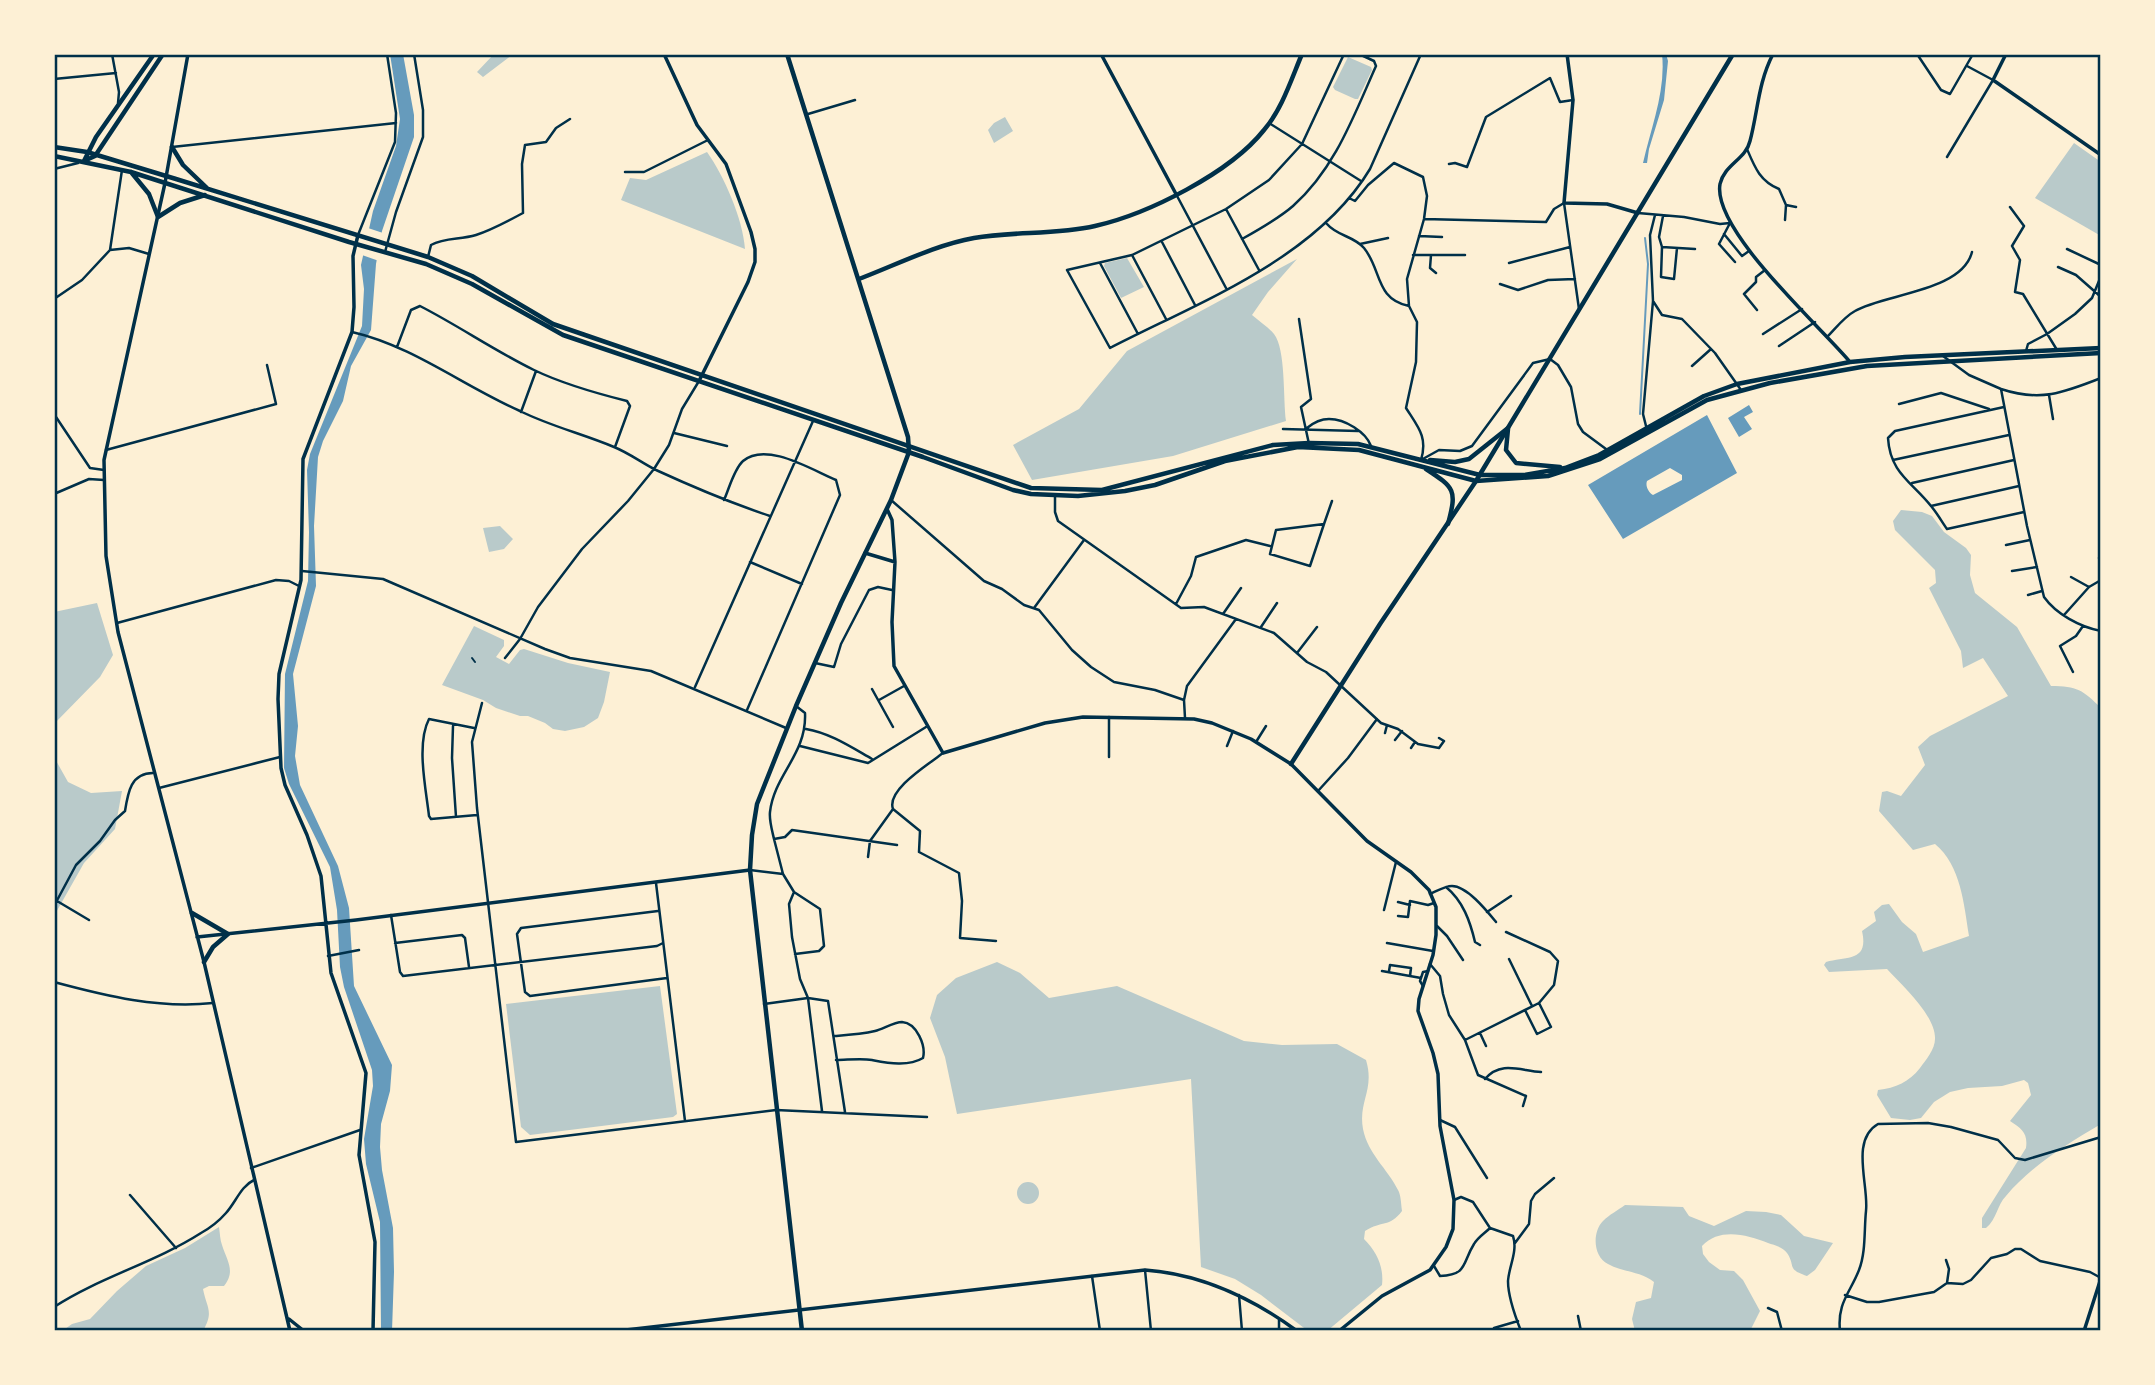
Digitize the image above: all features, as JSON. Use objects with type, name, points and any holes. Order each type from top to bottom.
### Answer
[{"type":"main road","points":[[84,161],[87,152],[154,54]]},
{"type":"main road","points":[[84,161],[94,156],[163,54]]},
{"type":"main road","points":[[787,54],[908,437],[908,449],[891,500],[786,728],[757,804],[752,835],[750,870],[802,1331]]},
{"type":"main road","points":[[859,279],[971,239],[1094,226],[1128,216],[1176,194],[1215,173],[1244,153],[1269,123],[1302,54]]},
{"type":"main road","points":[[1291,764],[1480,475],[1734,54]]},
{"type":"main road","points":[[172,147],[183,165],[207,192]]},
{"type":"main road","points":[[54,148],[87,152],[166,176],[356,244],[426,264],[462,279],[562,335],[1031,488],[1079,490],[1122,486],[1223,456],[1273,445],[1371,446],[1476,481],[1548,476],[1583,466],[1707,400],[1741,390],[1854,368],[2100,349]]},
{"type":"main road","points":[[54,156],[207,192],[428,257],[472,276],[553,324],[813,421],[908,449],[1013,490],[1079,496],[1125,491],[1155,485],[1247,455],[1309,445],[1374,453],[1480,475],[1524,475],[1565,468],[1609,452]]},
{"type":"main road","points":[[131,172],[149,194],[158,217],[180,203],[207,192]]},
{"type":"main road","points":[[1647,431],[1704,396],[1737,384],[1850,362],[2057,349],[2100,349]]},
{"type":"main road","points":[[1420,462],[1455,462],[1469,459],[1508,428]]},
{"type":"main road","points":[[1508,428],[1506,450],[1516,463],[1565,468]]},
{"type":"main road","points":[[1420,462],[1453,490],[1454,499],[1448,524]]},
{"type":"main road","points":[[192,913],[208,925],[228,934],[213,947],[204,962]]},
{"type":"street","points":[[112,54],[119,92],[118,106]]},
{"type":"street","points":[[188,54],[158,217],[106,450],[106,556],[117,624],[198,937],[290,1331]]},
{"type":"street","points":[[373,1331],[375,1242],[359,1154],[366,1073],[337,995],[328,956],[321,876],[285,785],[280,757],[277,687],[304,571],[302,475],[305,452],[354,332],[356,244],[395,142],[396,123],[387,54]]},
{"type":"street","points":[[383,252],[423,137],[423,110],[414,54]]},
{"type":"street","points":[[505,658],[520,639],[538,607],[582,549],[654,469],[669,445],[682,409],[700,379],[748,282],[755,262],[751,232],[726,164],[697,125],[663,54]]},
{"type":"street","points":[[1101,54],[1226,288]]},
{"type":"street","points":[[1344,54],[1302,144],[1269,180],[1226,209],[1132,255],[1067,270],[1110,348],[1296,249],[1326,223],[1362,182],[1421,54]]},
{"type":"street","points":[[1242,239],[1292,207],[1330,162],[1348,130],[1376,66],[1374,61],[1359,54]]},
{"type":"street","points":[[1567,54],[1573,100],[1564,203],[1579,312]]},
{"type":"street","points":[[1773,54],[1762,77],[1747,149],[1756,172],[1769,185],[1779,190],[1786,205],[1785,220]]},
{"type":"street","points":[[1917,54],[1946,94],[1953,92],[1973,54]]},
{"type":"street","points":[[1920,59],[1927,54]]},
{"type":"street","points":[[1947,157],[2006,54]]},
{"type":"street","points":[[1967,66],[1993,80],[2101,155]]},
{"type":"street","points":[[54,79],[116,73]]},
{"type":"street","points":[[1449,164],[1467,167],[1486,117],[1550,78],[1560,102],[1573,100]]},
{"type":"street","points":[[805,115],[855,100]]},
{"type":"street","points":[[428,257],[431,245],[440,240],[477,235],[523,213],[522,164],[525,145],[546,142],[556,128],[570,120]]},
{"type":"street","points":[[172,147],[396,123]]},
{"type":"street","points":[[1269,123],[1362,182]]},
{"type":"street","points":[[625,172],[644,173],[708,140]]},
{"type":"street","points":[[1747,149],[1727,169],[1721,183],[1724,209],[1730,223],[1765,270],[1854,368]]},
{"type":"street","points":[[54,169],[84,161]]},
{"type":"street","points":[[1349,198],[1355,201],[1368,185],[1394,163],[1423,177],[1427,196],[1424,219],[1407,279],[1409,306],[1417,322],[1416,362],[1406,408],[1422,435],[1425,447],[1420,462]]},
{"type":"street","points":[[54,299],[82,280],[110,250],[121,170]]},
{"type":"street","points":[[1424,219],[1546,222],[1554,209],[1564,203],[1607,204],[1638,213],[1730,223]]},
{"type":"street","points":[[1786,205],[1796,207]]},
{"type":"street","points":[[2010,207],[2024,226],[2012,246],[2020,260],[2015,292],[2023,294],[2057,349]]},
{"type":"street","points":[[1226,209],[1259,270]]},
{"type":"street","points":[[1647,431],[1643,414],[1653,301],[1650,235],[1655,215]]},
{"type":"street","points":[[1663,216],[1659,237],[1662,247],[1661,277],[1674,279],[1677,248]]},
{"type":"street","points":[[1326,223],[1333,230],[1360,244],[1365,249],[1384,290],[1400,304],[1409,306]]},
{"type":"street","points":[[1730,223],[1719,244],[1735,262]]},
{"type":"street","points":[[1724,234],[1742,256],[1749,251]]},
{"type":"street","points":[[1419,236],[1442,237]]},
{"type":"street","points":[[1360,244],[1388,239]]},
{"type":"street","points":[[1161,241],[1195,304]]},
{"type":"street","points":[[1509,263],[1570,247]]},
{"type":"street","points":[[1662,247],[1695,249]]},
{"type":"street","points":[[110,250],[129,248],[149,254]]},
{"type":"street","points":[[2067,249],[2101,265]]},
{"type":"street","points":[[1827,337],[1856,310],[1939,284],[1964,266],[1972,253]]},
{"type":"street","points":[[1132,255],[1166,319]]},
{"type":"street","points":[[1413,255],[1465,255]]},
{"type":"street","points":[[1431,255],[1430,268],[1436,273]]},
{"type":"street","points":[[1100,263],[1138,334]]},
{"type":"street","points":[[2058,267],[2076,275],[2101,297]]},
{"type":"street","points":[[1757,310],[1744,294],[1756,282],[1756,277],[1765,270]]},
{"type":"street","points":[[2026,351],[2028,344],[2075,314],[2092,298],[2101,276]]},
{"type":"street","points":[[1500,284],[1518,290],[1548,280],[1575,279]]},
{"type":"street","points":[[1653,301],[1662,315],[1682,319],[1711,349],[1741,390]]},
{"type":"street","points":[[397,347],[411,310],[420,306],[536,371],[586,390],[626,401],[630,406],[615,447]]},
{"type":"street","points":[[1763,334],[1802,309]]},
{"type":"street","points":[[1299,319],[1311,399],[1301,407],[1309,445]]},
{"type":"street","points":[[1779,346],[1815,322]]},
{"type":"street","points":[[354,332],[433,363],[521,412],[615,447],[654,469],[724,500],[770,516]]},
{"type":"street","points":[[1692,366],[1711,349]]},
{"type":"street","points":[[1942,355],[1969,375],[2024,396],[2049,396],[2101,378]]},
{"type":"street","points":[[1420,462],[1439,450],[1460,451],[1472,446],[1533,363],[1550,359],[1558,365],[1571,387],[1578,424],[1583,432],[1609,452]]},
{"type":"street","points":[[106,450],[276,404],[267,365]]},
{"type":"street","points":[[521,412],[536,371]]},
{"type":"street","points":[[2001,389],[2042,591],[2048,603],[2064,614],[2084,626],[2101,631]]},
{"type":"street","points":[[1899,404],[1941,393],[1989,409]]},
{"type":"street","points":[[2049,396],[2053,419]]},
{"type":"street","points":[[2004,407],[1895,431],[1888,438],[1892,460],[1898,472],[1931,506],[1947,529],[2024,512]]},
{"type":"street","points":[[54,414],[90,468],[104,470]]},
{"type":"street","points":[[1306,429],[1316,422],[1329,419],[1347,423],[1368,439],[1374,453]]},
{"type":"street","points":[[694,688],[813,421]]},
{"type":"street","points":[[1283,429],[1358,431]]},
{"type":"street","points":[[674,433],[727,446]]},
{"type":"street","points":[[1892,460],[2009,435]]},
{"type":"street","points":[[724,500],[741,462],[753,454],[769,453],[835,480],[840,495],[747,710]]},
{"type":"street","points":[[1910,483],[2014,460]]},
{"type":"street","points":[[54,494],[89,479],[104,480]]},
{"type":"street","points":[[1931,506],[2019,486]]},
{"type":"street","points":[[1055,495],[1058,521],[1181,608],[1204,607],[1261,627],[1284,640],[1297,653],[1326,673],[1377,719],[1402,731],[1415,742],[1439,748],[1444,741],[1439,738]]},
{"type":"street","points":[[891,500],[984,581],[1040,610],[1072,650],[1091,667],[1114,682],[1155,690],[1184,700]]},
{"type":"street","points":[[1324,524],[1276,530],[1270,554],[1310,566],[1332,501]]},
{"type":"street","points":[[887,508],[892,520],[895,562],[894,666],[943,753]]},
{"type":"street","points":[[1034,608],[1084,540]]},
{"type":"street","points":[[1176,604],[1191,576],[1196,557],[1246,540],[1271,546]]},
{"type":"street","points":[[2006,545],[2030,540]]},
{"type":"street","points":[[865,553],[895,562]]},
{"type":"street","points":[[749,561],[802,584]]},
{"type":"street","points":[[2012,571],[2036,567]]},
{"type":"street","points":[[304,571],[383,579],[570,658],[651,671],[786,728]]},
{"type":"street","points":[[2071,578],[2089,587]]},
{"type":"street","points":[[117,624],[276,580],[289,581],[300,587]]},
{"type":"street","points":[[2064,614],[2089,587],[2101,580]]},
{"type":"street","points":[[815,663],[834,667],[841,644],[869,590],[878,587],[894,591]]},
{"type":"street","points":[[1223,614],[1241,588]]},
{"type":"street","points":[[2028,595],[2042,591]]},
{"type":"street","points":[[1261,627],[1277,603]]},
{"type":"street","points":[[1185,719],[1184,700],[1187,686],[1236,619]]},
{"type":"street","points":[[2073,673],[2060,646],[2076,636],[2084,626]]},
{"type":"street","points":[[1297,653],[1317,627]]},
{"type":"street","points":[[472,658],[475,662]]},
{"type":"street","points":[[879,700],[904,686]]},
{"type":"street","points":[[872,689],[893,727]]},
{"type":"street","points":[[482,703],[472,742],[487,902],[516,1142],[776,1110],[928,1117]]},
{"type":"street","points":[[795,954],[819,951],[824,946],[820,909],[794,892],[783,874],[769,815],[772,799],[806,729],[805,713],[796,706]]},
{"type":"street","points":[[996,941],[960,938],[962,901],[959,873],[919,852],[920,831],[893,809],[891,799],[902,786],[943,753],[1054,722],[1083,717],[1185,719],[1212,723],[1233,731],[1291,764],[1367,841],[1411,872],[1430,894],[1437,926],[1418,1011],[1436,1063],[1440,1120],[1454,1200],[1451,1238],[1434,1266],[1382,1296],[1339,1331]]},
{"type":"street","points":[[1109,717],[1109,757]]},
{"type":"street","points":[[474,728],[429,719],[423,729],[424,762],[431,819],[478,815]]},
{"type":"street","points":[[1318,791],[1348,758],[1377,719]]},
{"type":"street","points":[[453,724],[456,817]]},
{"type":"street","points":[[1385,733],[1387,725]]},
{"type":"street","points":[[1256,742],[1266,726]]},
{"type":"street","points":[[800,746],[868,763],[926,727]]},
{"type":"street","points":[[806,729],[844,743],[872,759]]},
{"type":"street","points":[[1227,746],[1233,731]]},
{"type":"street","points":[[1395,740],[1402,731]]},
{"type":"street","points":[[1411,748],[1415,742]]},
{"type":"street","points":[[159,788],[280,757]]},
{"type":"street","points":[[54,906],[76,864],[125,811],[126,797],[135,777],[144,773],[155,773]]},
{"type":"street","points":[[868,857],[870,841],[893,809]]},
{"type":"street","points":[[774,839],[785,837],[792,830],[898,845]]},
{"type":"street","points":[[1384,910],[1396,862]]},
{"type":"street","points":[[198,937],[356,920],[750,870],[783,874]]},
{"type":"street","points":[[656,883],[685,1121]]},
{"type":"street","points":[[1430,894],[1446,887],[1457,886],[1476,899],[1496,922]]},
{"type":"street","points":[[1446,887],[1454,894],[1470,920],[1475,942],[1480,945]]},
{"type":"street","points":[[794,892],[789,904],[795,954],[800,979],[808,998],[822,1112]]},
{"type":"street","points":[[1487,912],[1511,896]]},
{"type":"street","points":[[57,901],[89,920]]},
{"type":"street","points":[[1398,916],[1408,917],[1410,901],[1429,905],[1434,903]]},
{"type":"street","points":[[1398,902],[1409,905]]},
{"type":"street","points":[[658,911],[521,928],[517,933],[524,992],[530,996],[667,978]]},
{"type":"street","points":[[391,915],[400,972],[403,976],[657,946],[663,943]]},
{"type":"street","points":[[1437,926],[1463,960]]},
{"type":"street","points":[[1465,1040],[1539,1003],[1554,985],[1558,961],[1543,948],[1506,932]]},
{"type":"street","points":[[395,943],[462,935],[465,938],[469,968]]},
{"type":"street","points":[[1387,943],[1433,951]]},
{"type":"street","points":[[328,956],[357,951]]},
{"type":"street","points":[[1508,960],[1532,1006]]},
{"type":"street","points":[[1430,964],[1440,976],[1449,1015],[1465,1040],[1478,1075],[1526,1096],[1522,1106]]},
{"type":"street","points":[[1389,972],[1390,965],[1411,968],[1410,976]]},
{"type":"street","points":[[1382,971],[1421,978]]},
{"type":"street","points":[[1423,986],[1423,972],[1428,971]]},
{"type":"street","points":[[54,982],[117,999],[194,1005],[213,1003]]},
{"type":"street","points":[[764,1004],[808,998],[828,1001],[845,1112]]},
{"type":"street","points":[[1525,1010],[1537,1034],[1551,1027],[1539,1003]]},
{"type":"street","points":[[835,1036],[874,1031],[902,1022],[908,1024],[920,1037],[925,1052],[923,1058],[917,1061],[884,1064],[870,1059],[836,1060]]},
{"type":"street","points":[[1480,1033],[1486,1046]]},
{"type":"street","points":[[1485,1079],[1489,1073],[1502,1067],[1541,1072]]},
{"type":"street","points":[[1440,1120],[1455,1127],[1487,1178]]},
{"type":"street","points":[[1840,1331],[1838,1317],[1863,1255],[1867,1202],[1862,1156],[1872,1127],[1878,1124],[1928,1123],[1951,1127],[1998,1140],[2015,1158],[2025,1160],[2101,1137]]},
{"type":"street","points":[[251,1168],[361,1129]]},
{"type":"street","points":[[1521,1331],[1508,1278],[1516,1243],[1529,1224],[1531,1201],[1535,1194],[1554,1178]]},
{"type":"street","points":[[54,1307],[74,1294],[176,1248],[216,1222],[227,1212],[246,1184],[254,1180]]},
{"type":"street","points":[[130,1195],[176,1248]]},
{"type":"street","points":[[1454,1200],[1461,1197],[1473,1202],[1490,1228],[1513,1236],[1516,1243]]},
{"type":"street","points":[[1434,1266],[1440,1276],[1454,1276],[1465,1267],[1475,1240],[1490,1228]]},
{"type":"street","points":[[1845,1295],[1867,1302],[1879,1302],[1934,1292],[1947,1283],[1964,1284],[1991,1258],[2021,1249],[2040,1261],[2090,1272],[2101,1278],[2084,1331]]},
{"type":"street","points":[[1946,1260],[1950,1269],[1947,1283]]},
{"type":"street","points":[[617,1331],[1145,1269],[1175,1272],[1239,1295],[1297,1331]]},
{"type":"street","points":[[1145,1269],[1151,1331]]},
{"type":"street","points":[[1092,1276],[1100,1331]]},
{"type":"street","points":[[1239,1295],[1242,1331]]},
{"type":"street","points":[[1768,1308],[1777,1312],[1782,1331]]},
{"type":"street","points":[[1578,1316],[1581,1331]]},
{"type":"street","points":[[288,1318],[304,1331]]},
{"type":"street","points":[[1279,1318],[1279,1331]]},
{"type":"street","points":[[1494,1328],[1518,1321]]},
{"type":"shaded area","points":[[494,54],[512,55],[483,77],[477,72]]},
{"type":"shaded area","points":[[1348,57],[1371,67],[1372,70],[1358,99],[1333,87]]},
{"type":"shaded area","points":[[1005,117],[1013,131],[994,143],[988,130]]},
{"type":"shaded area","points":[[2074,143],[2101,162],[2101,236],[2035,198]]},
{"type":"shaded area","points":[[707,152],[732,198],[745,249],[621,200],[630,178],[646,180]]},
{"type":"shaded area","points":[[1127,258],[1144,287],[1121,298],[1104,266],[1105,263]]},
{"type":"shaded area","points":[[1297,259],[1252,315],[1272,331],[1278,341],[1286,421],[1173,456],[1032,480],[1013,445],[1079,409],[1127,351]]},
{"type":"shaded area","points":[[1901,510],[1932,516],[1944,532],[1966,548],[1971,555],[1970,575],[1975,593],[2017,627],[2051,686],[2079,690],[2101,708],[2101,1124],[2038,1165],[2003,1200],[1986,1228],[1982,1228],[1982,1218],[2026,1148],[2023,1132],[2010,1121],[2031,1095],[2028,1083],[2024,1080],[2002,1086],[1950,1092],[1934,1102],[1921,1118],[1891,1118],[1877,1095],[1878,1090],[1902,1084],[1911,1077],[1930,1054],[1935,1043],[1934,1030],[1917,1001],[1887,969],[1829,972],[1824,965],[1826,962],[1859,953],[1863,941],[1862,931],[1876,921],[1874,912],[1882,905],[1889,904],[1902,922],[1916,934],[1923,952],[1969,936],[1960,886],[1951,863],[1935,844],[1913,850],[1879,811],[1882,792],[1901,796],[1925,765],[1918,747],[1930,736],[2008,696],[1983,658],[1963,668],[1961,651],[1929,588],[1936,583],[1935,570],[1895,530],[1893,521]]},
{"type":"shaded area","points":[[500,526],[513,539],[504,549],[489,552],[483,528]]},
{"type":"shaded area","points":[[97,603],[113,655],[100,677],[54,724],[54,612]]},
{"type":"shaded area","points":[[474,626],[504,640],[504,646],[496,657],[509,664],[520,650],[524,649],[568,663],[610,672],[598,718],[584,727],[565,731],[553,729],[528,716],[496,708],[483,700],[442,685]]},
{"type":"shaded area","points":[[54,757],[68,782],[91,793],[122,791],[115,829],[84,863],[54,916]]},
{"type":"shaded area","points":[[997,962],[1020,973],[1049,998],[1117,986],[1244,1041],[1282,1045],[1337,1044],[1366,1060],[1369,1080],[1362,1119],[1365,1138],[1394,1182],[1399,1192],[1402,1211],[1393,1220],[1365,1231],[1364,1239],[1373,1249],[1381,1266],[1382,1285],[1327,1331],[1308,1331],[1235,1279],[1201,1267],[1191,1079],[957,1114],[945,1057],[930,1018],[937,995],[956,978]]},
{"type":"shaded area","points":[[660,986],[677,1114],[673,1117],[530,1135],[521,1127],[506,1004]]},
{"type":"shaded area","points":[[1028,1182],[1036,1185],[1039,1193],[1036,1201],[1028,1204],[1020,1201],[1017,1193],[1020,1185]]},
{"type":"shaded area","points":[[1625,1205],[1683,1207],[1689,1216],[1714,1226],[1746,1211],[1766,1212],[1781,1215],[1804,1236],[1833,1243],[1815,1270],[1807,1276],[1794,1269],[1790,1257],[1778,1246],[1743,1235],[1717,1236],[1702,1246],[1703,1254],[1720,1270],[1734,1271],[1743,1280],[1760,1311],[1750,1331],[1635,1331],[1632,1319],[1636,1302],[1651,1298],[1654,1282],[1603,1261],[1596,1244],[1599,1226]]},
{"type":"shaded area","points":[[219,1227],[230,1271],[224,1286],[209,1286],[203,1289],[209,1314],[203,1331],[62,1331],[72,1324],[90,1319],[146,1266],[185,1248]]},
{"type":"water","points":[[390,54],[403,54],[414,115],[414,137],[382,231],[376,264],[371,330],[351,366],[343,401],[318,457],[314,526],[316,586],[293,674],[298,726],[295,756],[300,785],[338,866],[349,908],[354,986],[392,1065],[390,1091],[381,1124],[380,1147],[393,1228],[392,1331],[381,1331],[380,1222],[366,1164],[364,1139],[373,1086],[372,1070],[344,987],[330,867],[289,784],[284,768],[285,674],[308,581],[307,470],[310,454],[362,326],[364,289],[361,265],[373,211],[396,146],[400,119]]},
{"type":"water","points":[[1662,54],[1666,54],[1668,61],[1664,100],[1647,163],[1643,163],[1660,95]]},
{"type":"water","points":[[1749,405],[1753,412],[1744,417],[1752,429],[1739,437],[1728,418]]},
{"type":"water","points":[[1707,415],[1737,473],[1623,539],[1588,485]],"holes":[[[1670,468],[1682,475],[1682,480],[1653,495],[1647,487],[1647,481]]]},
{"type":"pier","points":[[368,228],[383,233],[379,261],[362,255]]},
{"type":"waterway","points":[[1640,414],[1648,264],[1645,238]]}]
